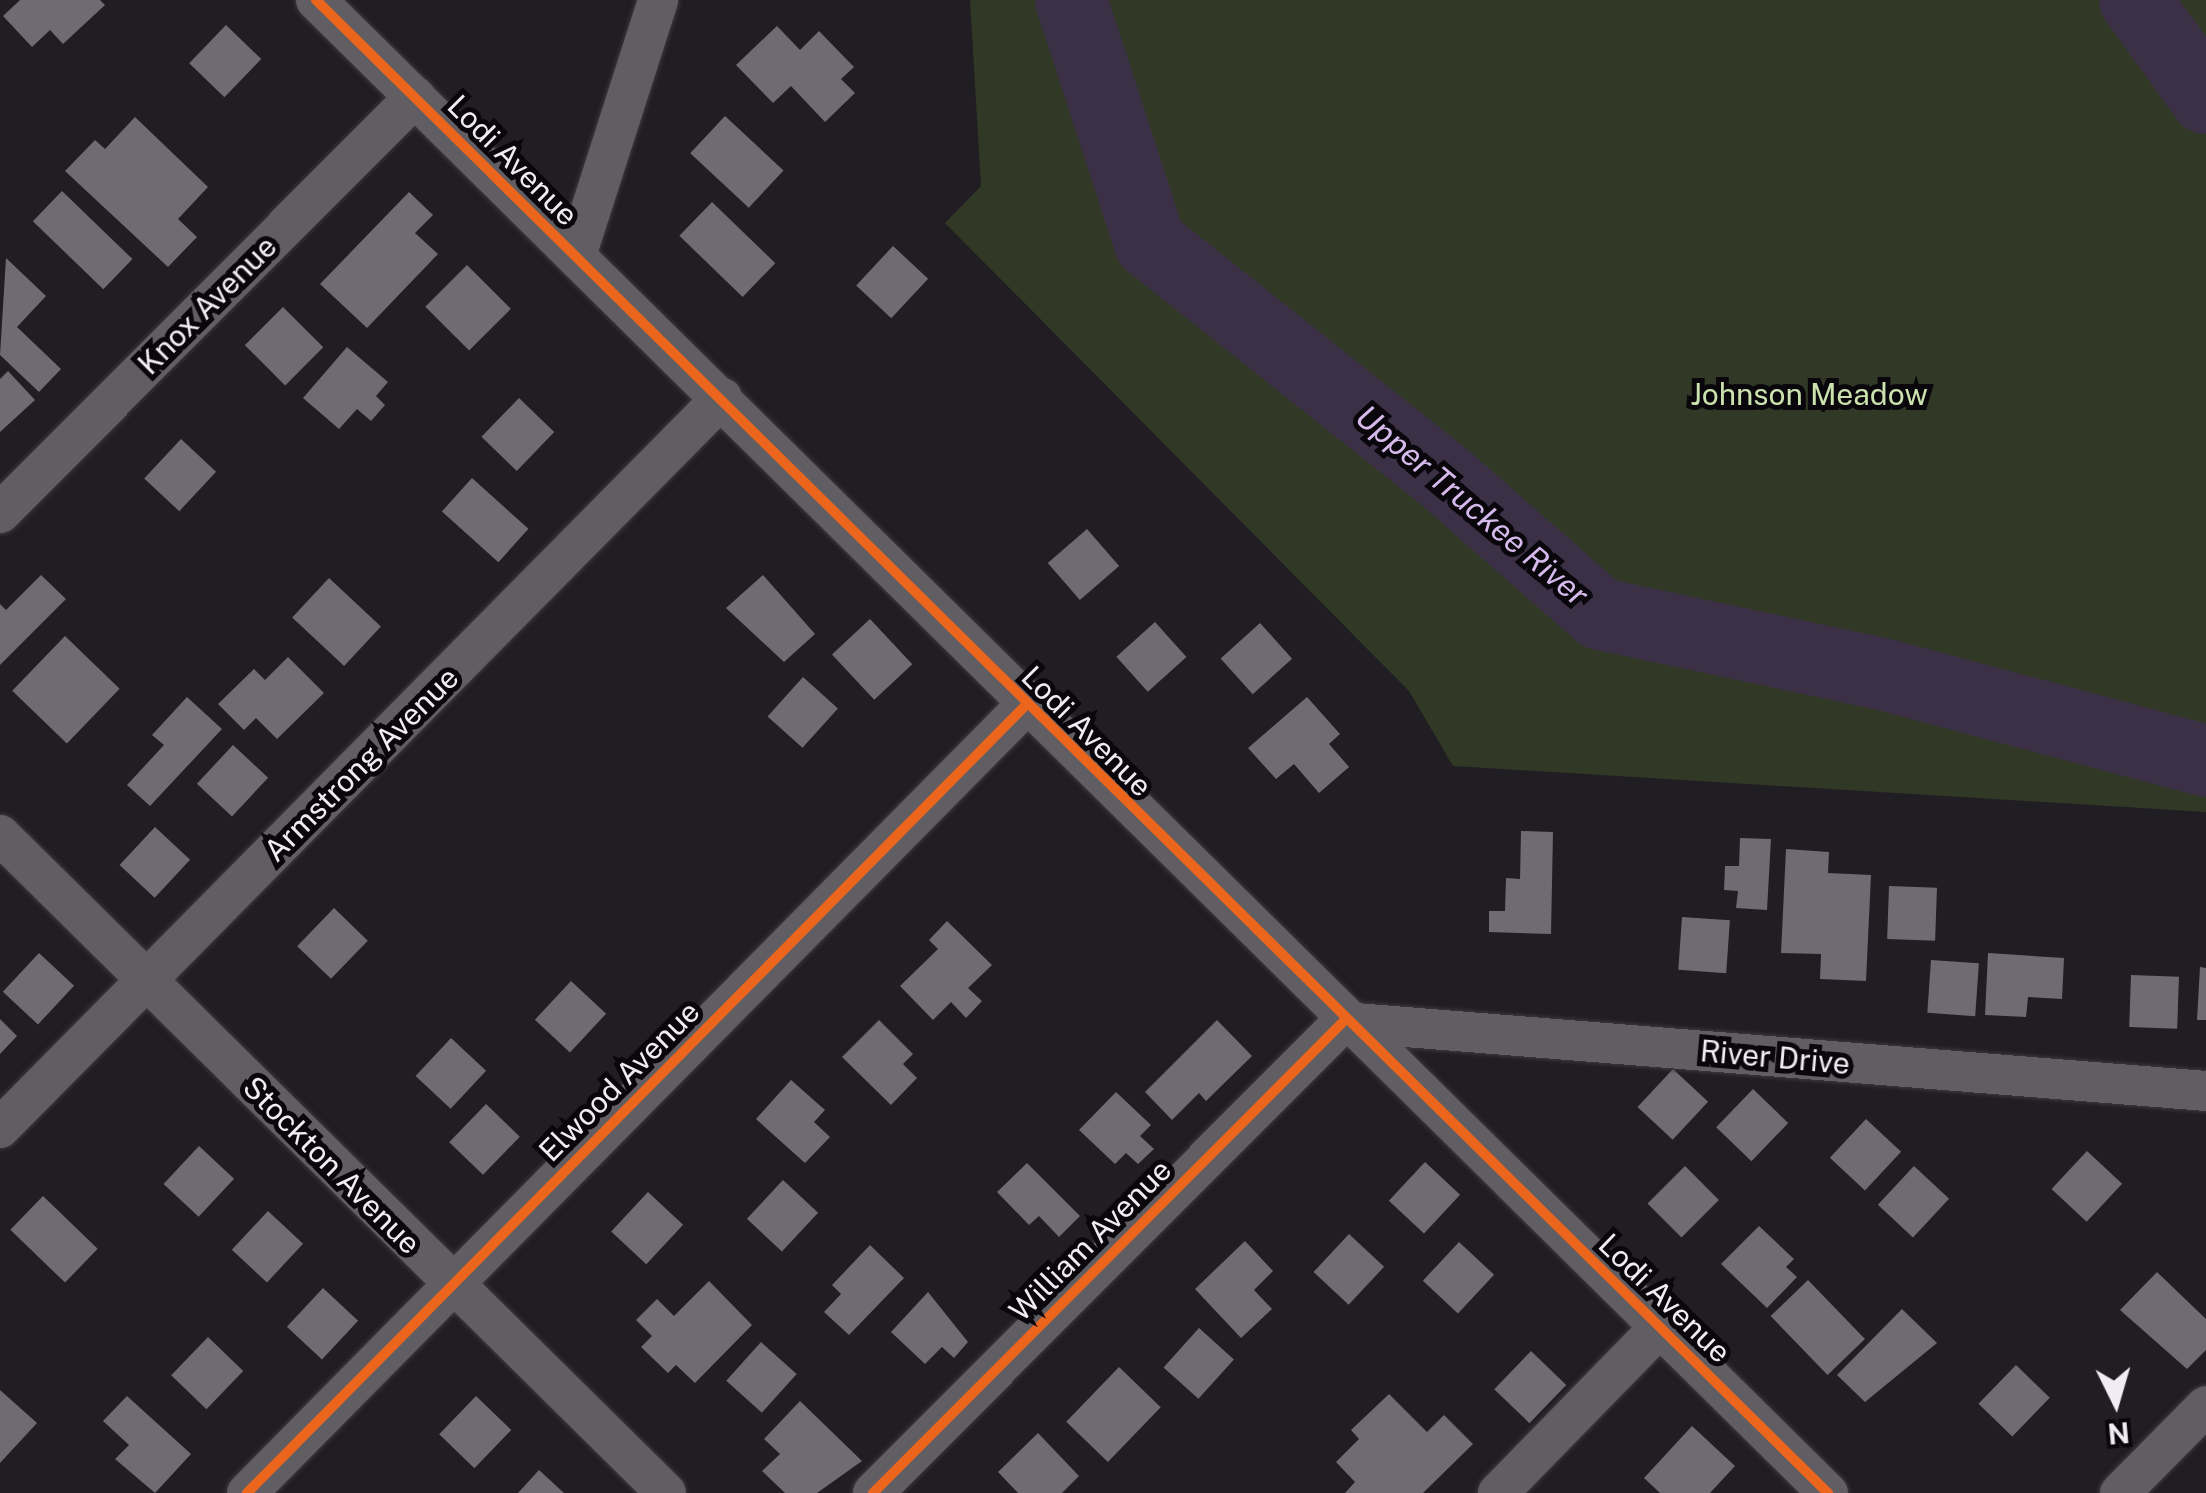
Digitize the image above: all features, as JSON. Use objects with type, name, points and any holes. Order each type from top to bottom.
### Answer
[{"type":"street","name":"Lodi Avenue","points":[[316,0],[722,398],[1343,1022],[1828,1493]]},
{"type":"street","points":[[576,256],[658,0]]},
{"type":"street","name":"Knox Avenue","points":[[0,513],[415,98]]},
{"type":"street","name":"Armstrong Avenue","points":[[0,1128],[722,398]]},
{"type":"street","name":"Elwood Avenue","points":[[247,1493],[1026,705]]},
{"type":"street","name":"Stockton Avenue","points":[[0,835],[666,1493]]},
{"type":"street","name":"River Drive","points":[[1343,1022],[2206,1091]]},
{"type":"street","name":"William Avenue","points":[[872,1493],[1343,1022]]},
{"type":"street","points":[[1498,1493],[1660,1327]]},
{"type":"street","points":[[2120,1493],[2203,1415]]},
{"type":"green space","name":"Johnson Meadow","points":[[970,0],[2206,0],[2206,812],[1453,766],[1409,691],[945,223],[981,186]]},
{"type":"building","points":[[20,0],[100,0],[105,5],[63,44],[50,30],[32,47],[3,16]]},
{"type":"building","points":[[226,25],[261,59],[224,97],[189,63]]},
{"type":"building","points":[[777,26],[800,50],[819,31],[854,67],[841,79],[855,93],[825,122],[791,86],[773,103],[736,65]]},
{"type":"building","points":[[725,116],[784,171],[749,208],[690,153]]},
{"type":"building","points":[[135,117],[208,187],[178,219],[197,237],[168,267],[65,171],[95,140],[105,149]]},
{"type":"building","points":[[62,191],[132,259],[103,289],[33,221]]},
{"type":"building","points":[[409,192],[433,215],[415,233],[438,254],[367,328],[320,284]]},
{"type":"building","points":[[712,202],[775,263],[743,297],[679,236]]},
{"type":"building","points":[[893,246],[928,279],[891,318],[856,285]]},
{"type":"building","points":[[6,258],[46,296],[17,327],[61,369],[39,392],[0,355]]},
{"type":"building","points":[[467,265],[511,309],[469,351],[425,307]]},
{"type":"building","points":[[283,307],[323,347],[285,385],[245,345]]},
{"type":"building","points":[[347,347],[388,382],[376,396],[385,405],[371,421],[357,409],[339,429],[303,398]]},
{"type":"building","points":[[8,371],[35,400],[0,432],[0,379]]},
{"type":"building","points":[[519,398],[554,432],[517,471],[481,437]]},
{"type":"building","points":[[181,439],[216,472],[179,511],[144,478]]},
{"type":"building","points":[[472,478],[528,529],[498,562],[442,511]]},
{"type":"building","points":[[1087,529],[1119,566],[1080,600],[1048,563]]},
{"type":"building","points":[[41,575],[66,599],[0,665],[0,604],[6,610]]},
{"type":"building","points":[[763,575],[815,634],[784,662],[726,608]]},
{"type":"building","points":[[329,578],[381,626],[344,666],[292,617]]},
{"type":"building","points":[[870,619],[912,664],[874,700],[832,654]]},
{"type":"building","points":[[1155,622],[1186,657],[1148,692],[1116,657]]},
{"type":"building","points":[[1260,623],[1292,659],[1253,694],[1221,658]]},
{"type":"building","points":[[65,636],[120,689],[67,743],[12,691]]},
{"type":"building","points":[[288,657],[324,693],[277,739],[256,718],[244,730],[218,704],[254,669],[265,680]]},
{"type":"building","points":[[803,677],[838,708],[802,748],[768,716]]},
{"type":"building","points":[[187,697],[222,729],[150,806],[127,785],[164,745],[152,735]]},
{"type":"building","points":[[1307,697],[1340,734],[1329,744],[1349,767],[1319,793],[1294,764],[1276,779],[1248,748]]},
{"type":"building","points":[[233,745],[268,778],[232,816],[197,784]]},
{"type":"building","points":[[155,827],[190,860],[155,898],[120,865]]},
{"type":"building","points":[[1521,831],[1553,832],[1551,934],[1489,932],[1489,911],[1505,911],[1506,878],[1520,879]]},
{"type":"building","points":[[1740,838],[1771,839],[1767,910],[1736,908],[1738,891],[1724,890],[1725,866],[1739,866]]},
{"type":"building","points":[[1786,849],[1829,852],[1828,873],[1871,875],[1866,981],[1820,979],[1821,954],[1781,953]]},
{"type":"building","points":[[1889,886],[1937,888],[1935,941],[1887,939]]},
{"type":"building","points":[[334,908],[368,941],[331,979],[297,946]]},
{"type":"building","points":[[1682,917],[1730,920],[1726,973],[1678,970]]},
{"type":"building","points":[[947,921],[992,965],[968,988],[982,1001],[966,1018],[951,1002],[933,1020],[900,986],[938,949],[929,940]]},
{"type":"building","points":[[39,953],[74,986],[38,1024],[3,992]]},
{"type":"building","points":[[1988,953],[2064,958],[2062,999],[2028,997],[2026,1017],[1985,1015]]},
{"type":"building","points":[[1931,960],[1979,963],[1975,1016],[1927,1013]]},
{"type":"building","points":[[2200,967],[2206,968],[2206,1020],[2197,1020]]},
{"type":"building","points":[[2131,975],[2179,977],[2177,1029],[2129,1027]]},
{"type":"building","points":[[571,981],[606,1014],[570,1052],[535,1020]]},
{"type":"building","points":[[0,1019],[17,1036],[0,1054]]},
{"type":"building","points":[[879,1020],[913,1054],[903,1064],[917,1078],[891,1105],[842,1057]]},
{"type":"building","points":[[1217,1020],[1252,1056],[1206,1101],[1199,1093],[1172,1120],[1145,1092]]},
{"type":"building","points":[[451,1038],[486,1071],[451,1109],[416,1076]]},
{"type":"building","points":[[1673,1069],[1708,1102],[1673,1140],[1638,1107]]},
{"type":"building","points":[[791,1080],[825,1110],[814,1122],[830,1137],[805,1163],[756,1119]]},
{"type":"building","points":[[1753,1089],[1788,1123],[1751,1161],[1716,1127]]},
{"type":"building","points":[[1116,1092],[1151,1125],[1140,1136],[1154,1149],[1138,1164],[1126,1153],[1115,1164],[1079,1130]]},
{"type":"building","points":[[486,1104],[520,1137],[483,1175],[449,1142]]},
{"type":"building","points":[[1866,1119],[1901,1152],[1865,1190],[1830,1158]]},
{"type":"building","points":[[199,1146],[234,1179],[199,1217],[164,1184]]},
{"type":"building","points":[[2087,1151],[2122,1184],[2087,1222],[2052,1189]]},
{"type":"building","points":[[1425,1162],[1460,1195],[1424,1233],[1389,1201]]},
{"type":"building","points":[[1027,1163],[1080,1216],[1059,1237],[1039,1216],[1029,1225],[997,1192]]},
{"type":"building","points":[[1685,1166],[1719,1200],[1681,1237],[1648,1203]]},
{"type":"building","points":[[1914,1166],[1949,1199],[1913,1237],[1878,1205]]},
{"type":"building","points":[[783,1180],[818,1213],[782,1251],[747,1219]]},
{"type":"building","points":[[648,1192],[683,1225],[646,1264],[611,1231]]},
{"type":"building","points":[[43,1196],[98,1249],[65,1283],[10,1230]]},
{"type":"building","points":[[268,1211],[303,1244],[267,1282],[232,1250]]},
{"type":"building","points":[[1759,1226],[1794,1259],[1786,1267],[1797,1277],[1767,1308],[1721,1264]]},
{"type":"building","points":[[1349,1234],[1384,1267],[1349,1305],[1314,1272]]},
{"type":"building","points":[[1245,1241],[1273,1271],[1254,1290],[1272,1309],[1241,1338],[1195,1289]]},
{"type":"building","points":[[1459,1242],[1494,1275],[1458,1313],[1423,1281]]},
{"type":"building","points":[[870,1245],[904,1278],[849,1335],[824,1312],[841,1294],[832,1285]]},
{"type":"building","points":[[2157,1272],[2206,1319],[2206,1350],[2187,1369],[2120,1310]]},
{"type":"building","points":[[1808,1280],[1865,1339],[1828,1375],[1771,1316]]},
{"type":"building","points":[[709,1281],[752,1325],[695,1383],[676,1365],[668,1373],[641,1347],[652,1336],[636,1320],[657,1299],[674,1316]]},
{"type":"building","points":[[323,1288],[358,1321],[322,1359],[287,1327]]},
{"type":"building","points":[[928,1292],[968,1342],[954,1358],[942,1347],[925,1364],[891,1332]]},
{"type":"building","points":[[1902,1309],[1937,1343],[1865,1402],[1837,1375]]},
{"type":"building","points":[[1199,1328],[1234,1359],[1198,1399],[1164,1367]]},
{"type":"building","points":[[208,1337],[243,1371],[206,1409],[171,1375]]},
{"type":"building","points":[[761,1342],[797,1374],[762,1413],[726,1381]]},
{"type":"building","points":[[1531,1351],[1566,1385],[1529,1423],[1494,1389]]},
{"type":"building","points":[[2016,1365],[2050,1398],[2012,1436],[1978,1404]]},
{"type":"building","points":[[1119,1367],[1161,1407],[1108,1462],[1066,1422]]},
{"type":"building","points":[[0,1390],[37,1423],[0,1463]]},
{"type":"building","points":[[1389,1394],[1427,1432],[1444,1415],[1473,1444],[1423,1493],[1345,1493],[1355,1482],[1336,1462],[1359,1439],[1351,1430]]},
{"type":"building","points":[[127,1396],[191,1454],[155,1493],[115,1459],[129,1445],[103,1421]]},
{"type":"building","points":[[476,1396],[511,1430],[474,1468],[439,1434]]},
{"type":"building","points":[[800,1401],[862,1461],[817,1493],[785,1493],[762,1471],[780,1454],[764,1439]]},
{"type":"building","points":[[1692,1426],[1735,1466],[1710,1493],[1660,1493],[1644,1478]]},
{"type":"building","points":[[1038,1433],[1079,1476],[1062,1493],[1018,1493],[998,1472]]},
{"type":"building","points":[[539,1470],[564,1493],[518,1493]]},
{"type":"waterway","name":"Upper Truckee River","points":[[1071,0],[1150,243],[1442,475],[1600,614],[1886,675],[2206,761]]},
{"type":"waterway","name":"Upper Truckee River","points":[[2135,0],[2206,98]]},
{"type":"cycle path","points":[[316,0],[1828,1493]]},
{"type":"cycle path","points":[[247,1493],[1026,705]]},
{"type":"cycle path","points":[[873,1493],[1343,1022]]}]
